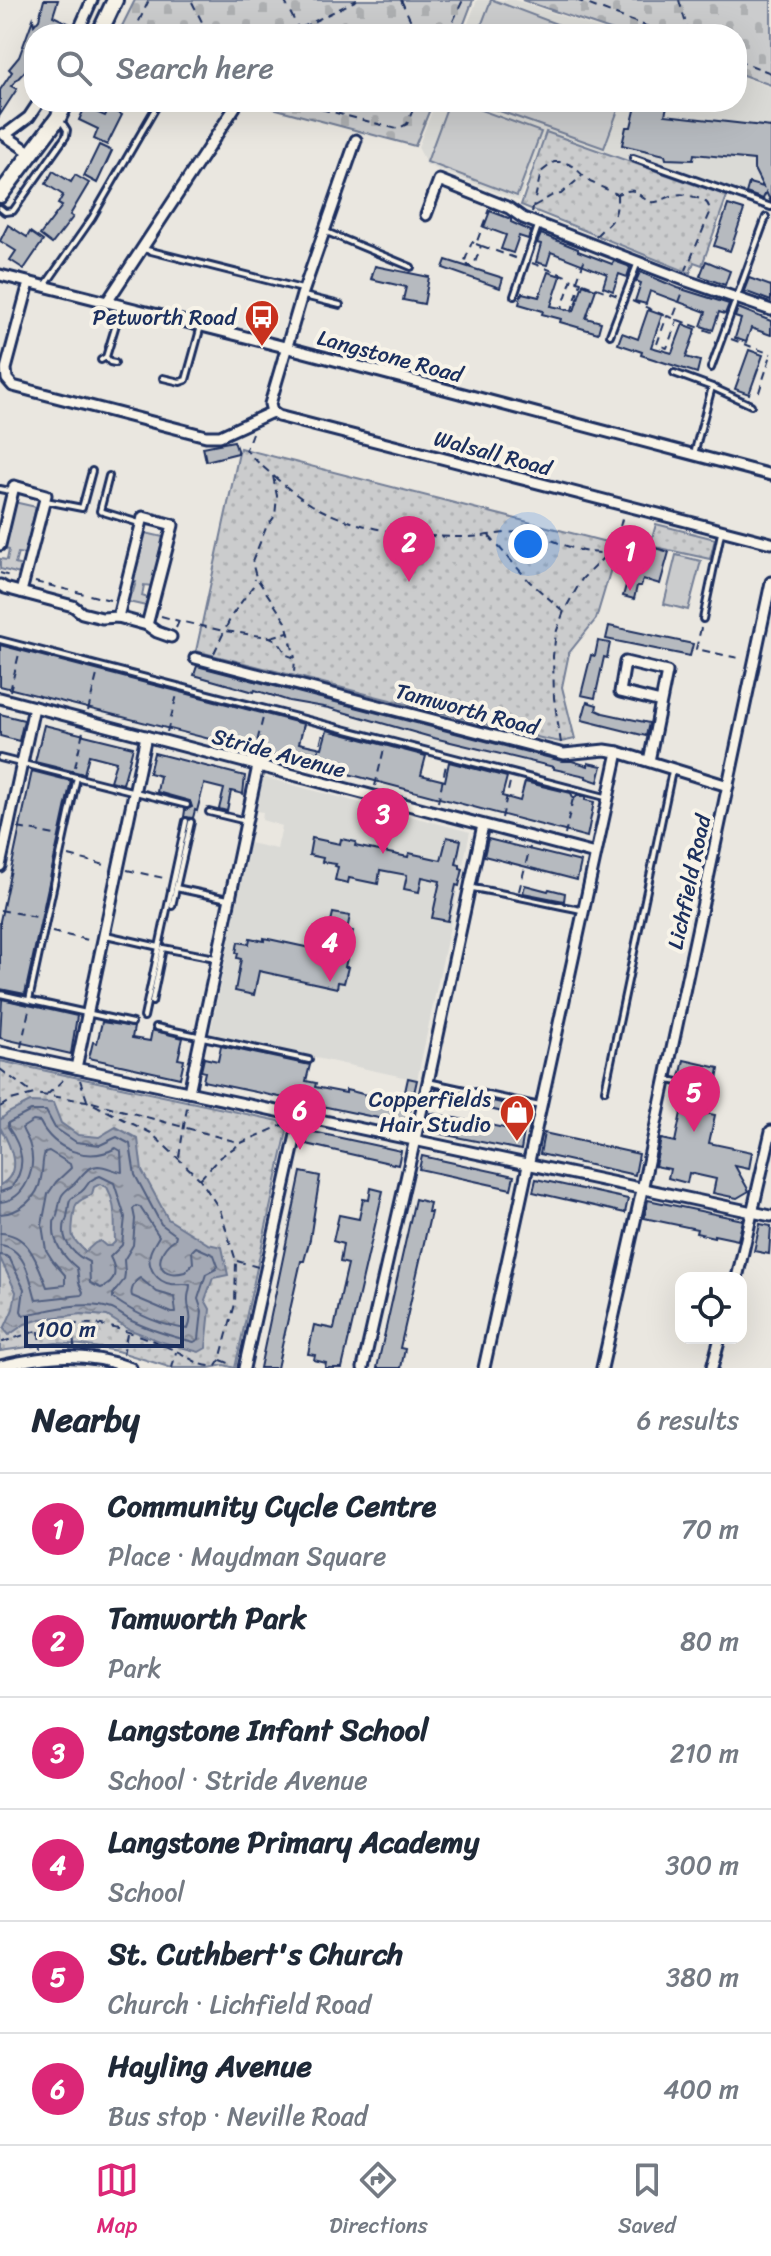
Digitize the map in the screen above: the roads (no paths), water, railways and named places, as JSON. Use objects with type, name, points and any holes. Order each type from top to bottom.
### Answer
[{"type":"main road","points":[[104,24],[115,0]]},
{"type":"main road","points":[[0,195],[61,112]]},
{"type":"street","points":[[81,24],[92,0]]},
{"type":"street","points":[[31,153],[3,134],[32,112]]},
{"type":"street","points":[[107,302],[232,112]]},
{"type":"street","points":[[29,283],[5,352],[7,379],[13,386],[206,436],[220,436],[272,412],[270,404],[285,347],[356,140]]},
{"type":"street","points":[[426,215],[439,180],[534,222],[771,310]]},
{"type":"street","name":"Langstone Road","points":[[0,275],[771,475]]},
{"type":"street","name":"Walsall Road","points":[[272,412],[771,543]]},
{"type":"street","points":[[0,545],[14,486],[46,495],[21,592]]},
{"type":"street","points":[[118,617],[143,517],[173,525],[147,625]]},
{"type":"street","name":"Lichfield Road","points":[[602,1368],[771,582]]},
{"type":"street","points":[[0,585],[73,606],[82,613],[102,618],[118,617],[147,625],[171,637]]},
{"type":"street","name":"Tamworth Road","points":[[195,658],[564,754],[605,750],[618,752],[728,786]]},
{"type":"street","points":[[649,761],[661,702],[667,672],[625,662],[620,692],[661,702]]},
{"type":"street","name":"Stride Avenue","points":[[4,699],[595,854]]},
{"type":"street","points":[[0,866],[34,707]]},
{"type":"street","points":[[76,1068],[146,736]]},
{"type":"street","points":[[484,1368],[618,752]]},
{"type":"street","points":[[189,1092],[255,765]]},
{"type":"street","points":[[363,1368],[483,825]]},
{"type":"street","points":[[0,1052],[771,1216]]},
{"type":"street","points":[[243,1368],[300,1117]]},
{"type":"street","points":[[739,1272],[771,1131]]},
{"type":"street","points":[[712,1368],[718,1344]]},
{"type":"street","points":[[0,1366],[40,1357],[74,1356],[124,1367]]},
{"type":"street","points":[[39,1368],[40,1357]]},
{"type":"lane","points":[[44,287],[92,218],[153,112]]},
{"type":"lane","points":[[0,208],[5,212],[13,211],[66,136],[64,123],[58,118]]},
{"type":"lane","points":[[633,158],[771,207]]},
{"type":"lane","points":[[711,368],[766,217]]},
{"type":"lane","points":[[514,296],[527,262],[534,222]]},
{"type":"lane","points":[[324,231],[411,267]]},
{"type":"lane","points":[[142,249],[303,292],[340,305]]},
{"type":"lane","points":[[610,335],[638,261]]},
{"type":"lane","points":[[115,363],[104,359],[121,306]]},
{"type":"lane","points":[[163,378],[180,382],[186,380],[201,326]]},
{"type":"lane","points":[[674,373],[751,405]]},
{"type":"lane","points":[[694,454],[712,387]]},
{"type":"lane","points":[[44,500],[82,508],[92,471]]},
{"type":"lane","points":[[109,476],[100,511],[142,523]]},
{"type":"lane","points":[[0,489],[13,492]]},
{"type":"lane","points":[[703,619],[721,530]]},
{"type":"lane","points":[[0,640],[608,798]]},
{"type":"lane","points":[[0,758],[187,805]]},
{"type":"lane","points":[[605,1090],[673,768]]},
{"type":"lane","points":[[30,1000],[75,777]]},
{"type":"lane","points":[[209,812],[246,821]]},
{"type":"lane","points":[[144,1017],[189,821],[172,906]]},
{"type":"lane","points":[[469,887],[583,911]]},
{"type":"lane","points":[[176,888],[230,900]]},
{"type":"lane","points":[[103,939],[159,947]]},
{"type":"lane","points":[[152,1002],[163,948],[218,959]]},
{"type":"lane","points":[[0,994],[132,1023]]},
{"type":"lane","points":[[156,1027],[309,1060]]},
{"type":"lane","points":[[666,1079],[712,1089]]},
{"type":"lane","points":[[428,1082],[542,1106]]},
{"type":"water","points":[[30,1102],[53,1103],[61,1123],[78,1135],[99,1137],[116,1127],[138,1139],[142,1171],[168,1219],[208,1244],[222,1247],[228,1275],[213,1278],[205,1300],[210,1309],[206,1348],[199,1352],[162,1342],[128,1329],[107,1316],[82,1314],[41,1319],[25,1324],[9,1335],[4,1329],[16,1292],[0,1258],[0,1185],[7,1180],[13,1166],[11,1151],[1,1129],[0,1133],[0,1120]],"holes":[[[100,1184],[107,1187],[114,1208],[115,1242],[106,1246],[100,1241],[85,1252],[72,1234],[76,1205],[92,1194],[94,1187]]]},
{"type":"place","name":"Petworth Road","points":[[262,348]]},
{"type":"place","name":"Tamworth Park","points":[[409,582]]},
{"type":"place","name":"Community Cycle Centre","points":[[630,591]]},
{"type":"place","name":"Langstone Infant School","points":[[383,854]]},
{"type":"place","name":"Langstone Primary Academy","points":[[330,982]]},
{"type":"place","name":"St. Cuthbert's Church","points":[[694,1132]]},
{"type":"place","name":"Copperfields Hair Studio","points":[[517,1143]]},
{"type":"place","name":"Hayling Avenue","points":[[300,1150]]}]
